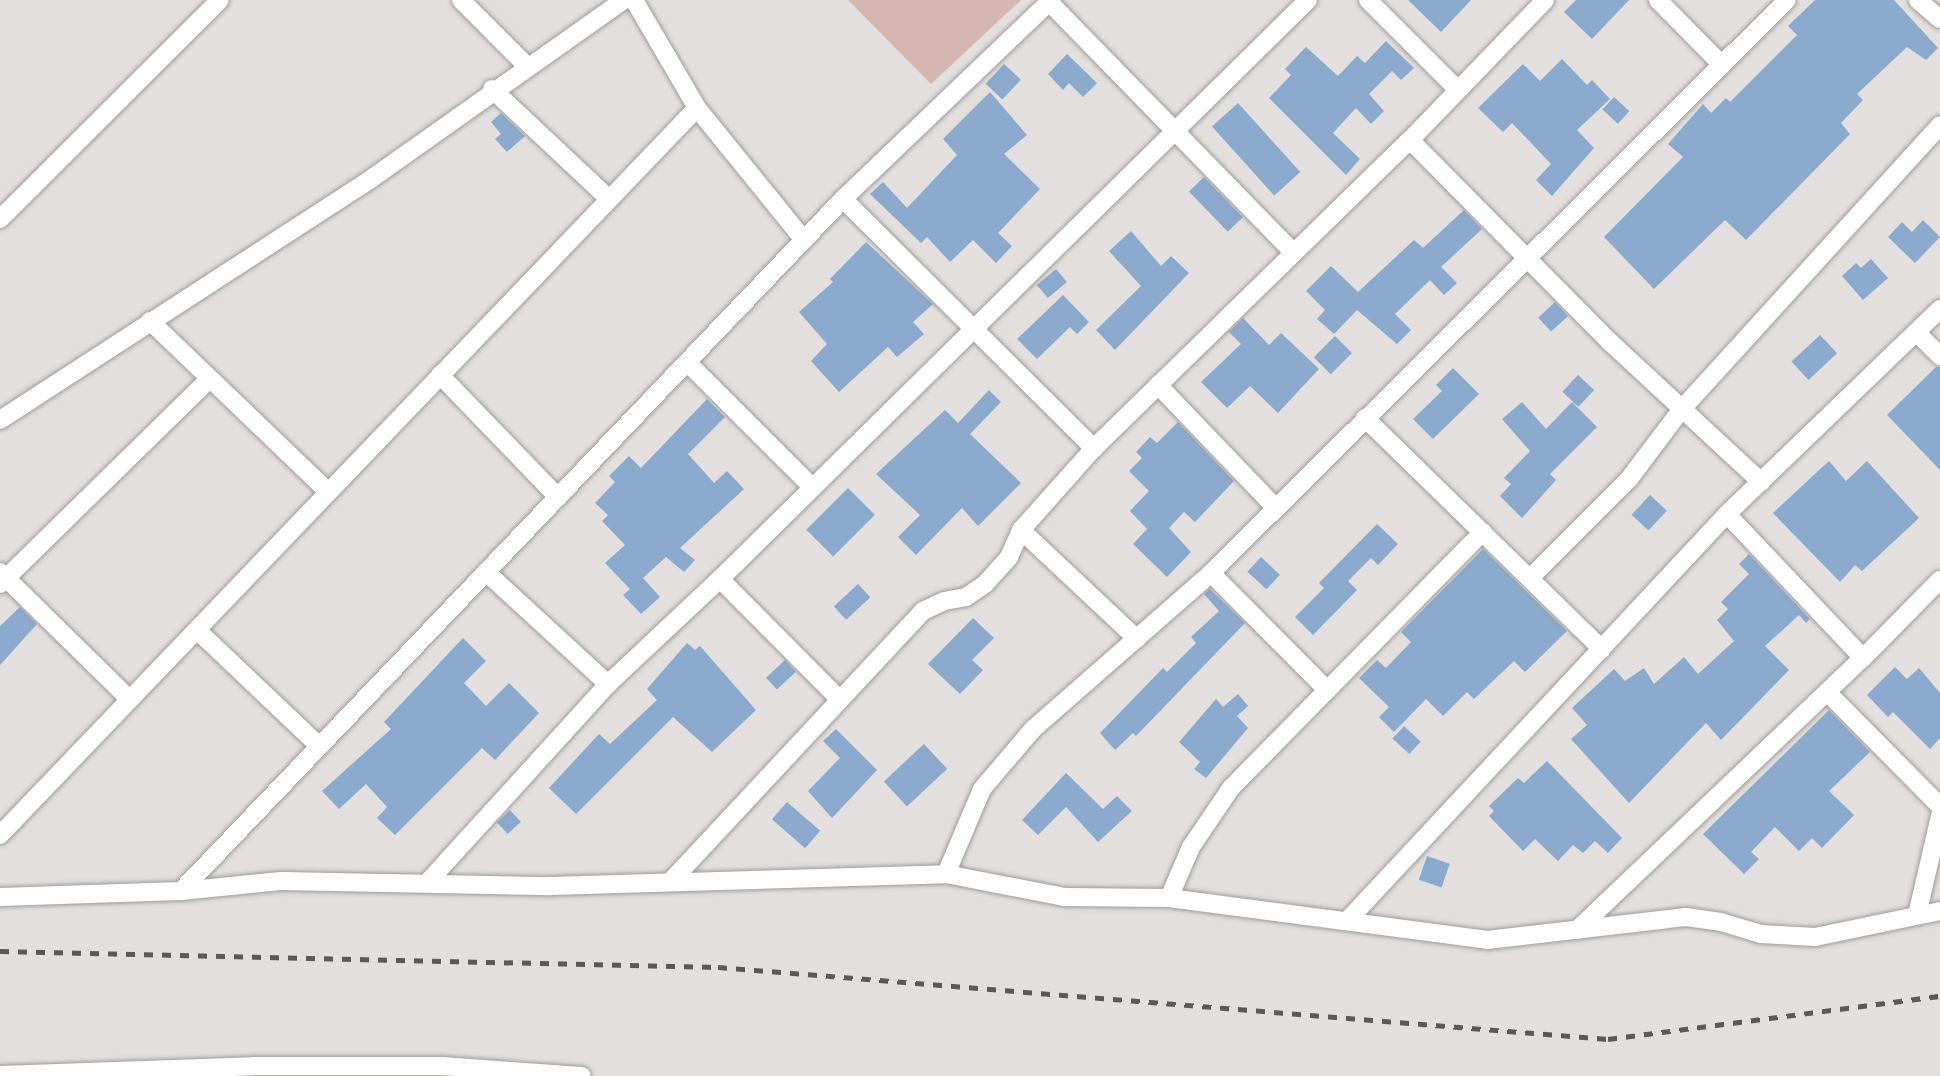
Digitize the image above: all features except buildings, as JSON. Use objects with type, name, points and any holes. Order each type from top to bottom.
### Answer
[{"type":"street","points":[[0,219],[220,0]]},
{"type":"street","points":[[461,0],[527,67]]},
{"type":"street","points":[[0,420],[371,179],[492,89],[624,0]]},
{"type":"street","points":[[634,0],[697,108],[804,240]]},
{"type":"street","points":[[427,883],[608,684],[720,579],[1174,128],[1308,0]]},
{"type":"street","points":[[1368,0],[1458,90]]},
{"type":"street","points":[[673,880],[923,611],[944,601],[966,597],[985,584],[1009,557],[1020,530],[1094,448],[1293,251],[1410,140],[1545,0]]},
{"type":"street","points":[[1658,0],[1722,65]]},
{"type":"street","points":[[946,874],[982,789],[1033,729],[1210,573],[1787,0]]},
{"type":"street","points":[[1918,0],[1940,19]]},
{"type":"street","points":[[181,891],[690,363],[844,198],[1050,1],[1293,251]]},
{"type":"street","points":[[492,89],[610,200]]},
{"type":"street","points":[[0,835],[128,698],[198,631],[327,491],[697,108]]},
{"type":"street","points":[[1530,578],[1629,479],[1681,410],[1940,125]]},
{"type":"street","points":[[1410,140],[1681,410],[1761,482]]},
{"type":"street","points":[[844,198],[970,329],[1094,448]]},
{"type":"street","points":[[1348,920],[1727,514],[1940,309]]},
{"type":"street","points":[[150,321],[327,491]]},
{"type":"street","points":[[1917,333],[1940,356]]},
{"type":"street","points":[[690,363],[812,488]]},
{"type":"street","points":[[440,375],[558,497]]},
{"type":"street","points":[[128,698],[2,578],[209,379]]},
{"type":"street","points":[[1158,384],[1276,508]]},
{"type":"street","points":[[1365,418],[1602,649]]},
{"type":"street","points":[[1727,514],[1863,658]]},
{"type":"street","points":[[1020,530],[1137,639]]},
{"type":"street","points":[[1169,898],[1191,847],[1231,788],[1326,688],[1483,532]]},
{"type":"street","points":[[486,572],[608,684]]},
{"type":"street","points":[[1210,573],[1326,688]]},
{"type":"street","points":[[720,579],[840,701]]},
{"type":"street","points":[[1577,930],[1863,658],[1940,580]]},
{"type":"street","points":[[198,631],[318,746]]},
{"type":"street","points":[[1827,692],[1940,806]]},
{"type":"street","points":[[1917,915],[1940,816]]},
{"type":"street","points":[[0,897],[181,891],[281,881],[551,886],[673,880],[946,874],[1064,897],[1169,898],[1487,940],[1686,917],[1721,922],[1761,934],[1815,937],[1940,911]]},
{"type":"street","points":[[0,1075],[38,1076],[253,1066],[429,1066],[582,1076]]},
{"type":"shaded area","points":[[848,0],[1021,0],[931,84]]},
{"type":"railway","points":[[0,951],[718,967],[1608,1039],[1940,996]]}]
